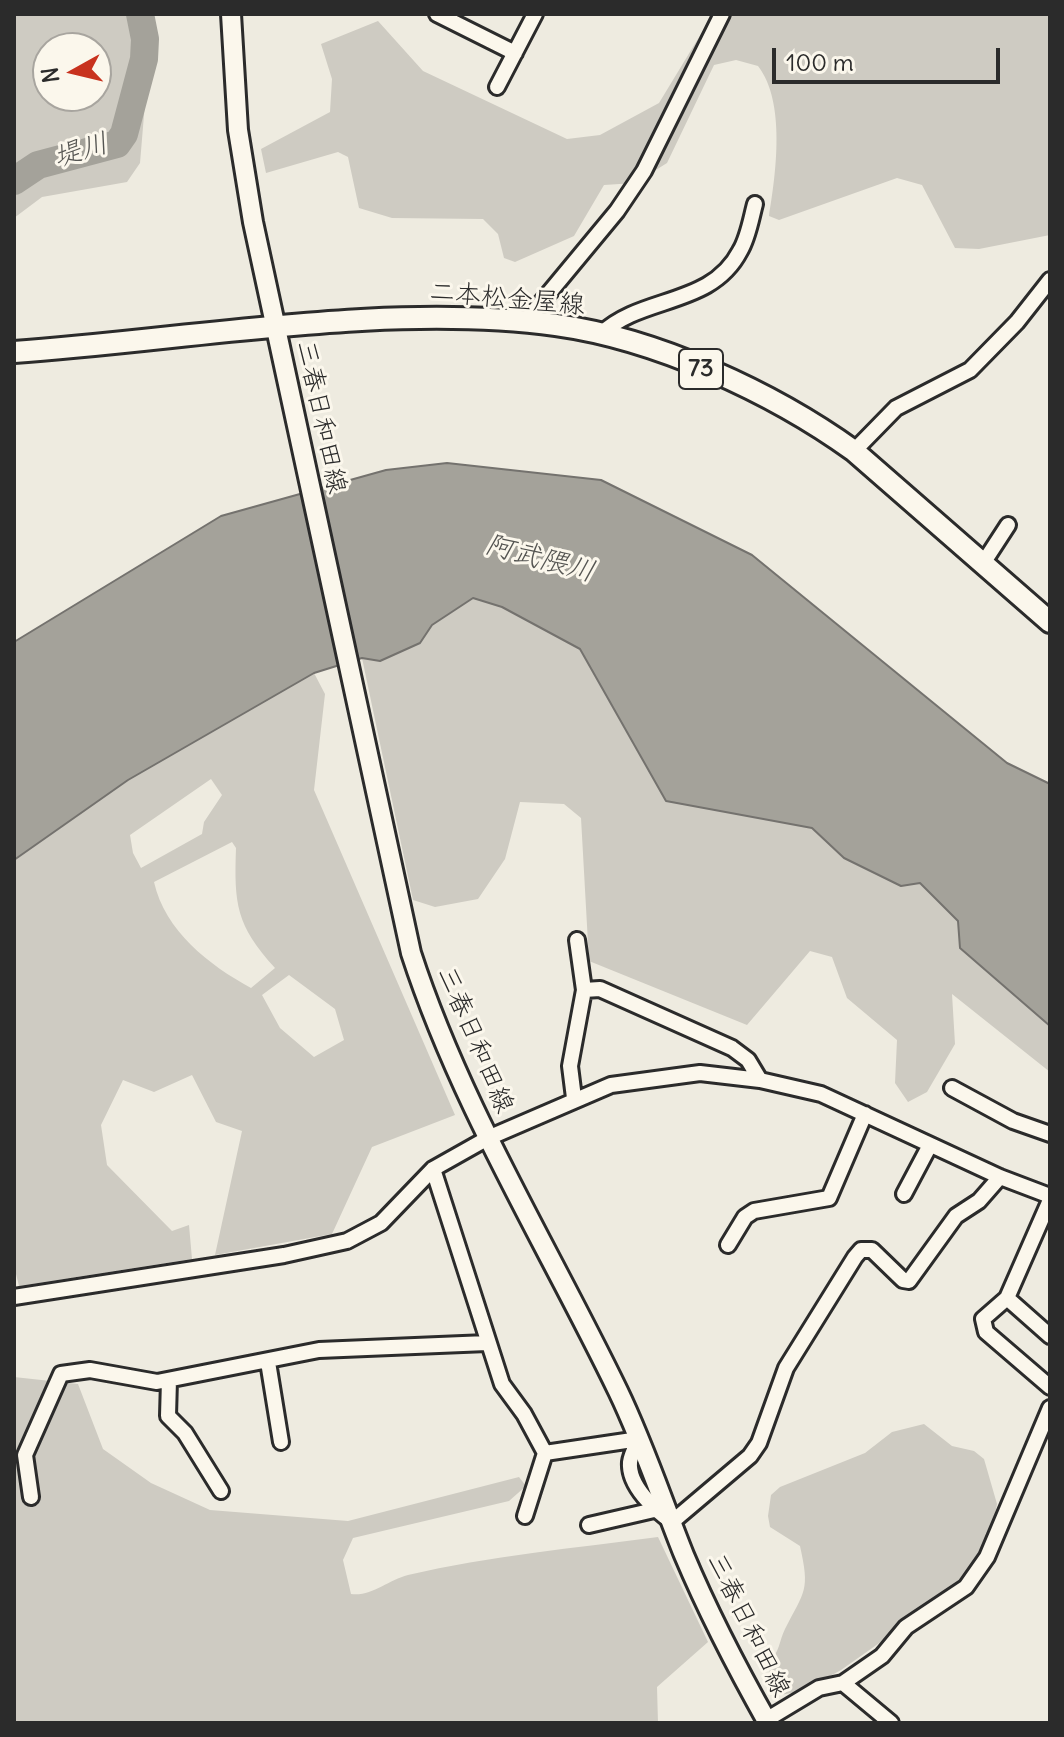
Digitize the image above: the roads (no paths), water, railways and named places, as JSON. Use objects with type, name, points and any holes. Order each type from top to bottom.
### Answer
[{"type":"main road","name":"三春日和田線","points":[[231,14],[238,130],[275,328],[411,953],[430,1011],[488,1138],[639,1439],[724,1642],[767,1721]]},
{"type":"main road","name":"二本松金屋線","points":[[14,352],[425,317],[525,322],[601,334],[717,374],[777,402],[854,451],[1050,622]]},
{"type":"street","points":[[437,14],[515,53]]},
{"type":"street","points":[[497,87],[535,14]]},
{"type":"street","points":[[525,322],[617,211],[644,171],[722,14]]},
{"type":"street","points":[[601,334],[628,313],[694,294],[712,283],[742,250],[755,204]]},
{"type":"street","points":[[854,451],[896,408],[970,370],[1017,322],[1050,280]]},
{"type":"street","points":[[982,565],[1008,525]]},
{"type":"street","points":[[574,1098],[570,1066],[584,990],[577,940]]},
{"type":"street","points":[[584,990],[600,989],[732,1048],[748,1060],[760,1080]]},
{"type":"street","points":[[14,1297],[284,1255],[347,1241],[381,1223],[433,1169],[488,1138],[574,1098],[611,1085],[700,1073],[760,1080],[821,1094],[1050,1198],[1007,1298],[983,1319],[986,1332],[1050,1387]]},
{"type":"street","points":[[952,1088],[1013,1121],[1050,1134]]},
{"type":"street","points":[[728,1245],[745,1217],[754,1211],[829,1198],[865,1114]]},
{"type":"street","points":[[904,1194],[930,1145]]},
{"type":"street","points":[[433,1169],[502,1384],[524,1414],[545,1453],[525,1516]]},
{"type":"street","points":[[639,1439],[631,1457],[631,1475],[654,1510],[672,1522],[759,1443],[786,1368],[861,1250],[872,1250],[903,1280],[909,1281],[956,1216],[979,1201],[1000,1177]]},
{"type":"street","points":[[1007,1298],[1050,1336]]},
{"type":"street","points":[[31,1497],[25,1455],[61,1374],[90,1370],[157,1382],[319,1350],[487,1343]]},
{"type":"street","points":[[268,1362],[281,1442]]},
{"type":"street","points":[[169,1380],[168,1416],[185,1433],[221,1491]]},
{"type":"street","points":[[767,1721],[819,1688],[843,1683],[882,1656],[906,1627],[966,1587],[979,1573],[1041,1436],[1050,1408]]},
{"type":"street","points":[[545,1453],[639,1439]]},
{"type":"street","points":[[589,1525],[654,1510]]},
{"type":"street","points":[[843,1683],[891,1723]]},
{"type":"water","name":"阿武隈川","points":[[447,463],[601,480],[752,555],[1007,763],[1050,784],[1050,1026],[960,948],[958,921],[920,883],[901,886],[844,858],[812,828],[666,801],[580,649],[502,607],[473,598],[432,625],[420,643],[380,661],[362,658],[314,673],[128,780],[14,860],[14,642],[221,516],[386,470]]},
{"type":"waterway","name":"堤川","points":[[14,181],[38,165],[117,144],[124,134],[144,59],[145,39],[140,14]]}]
